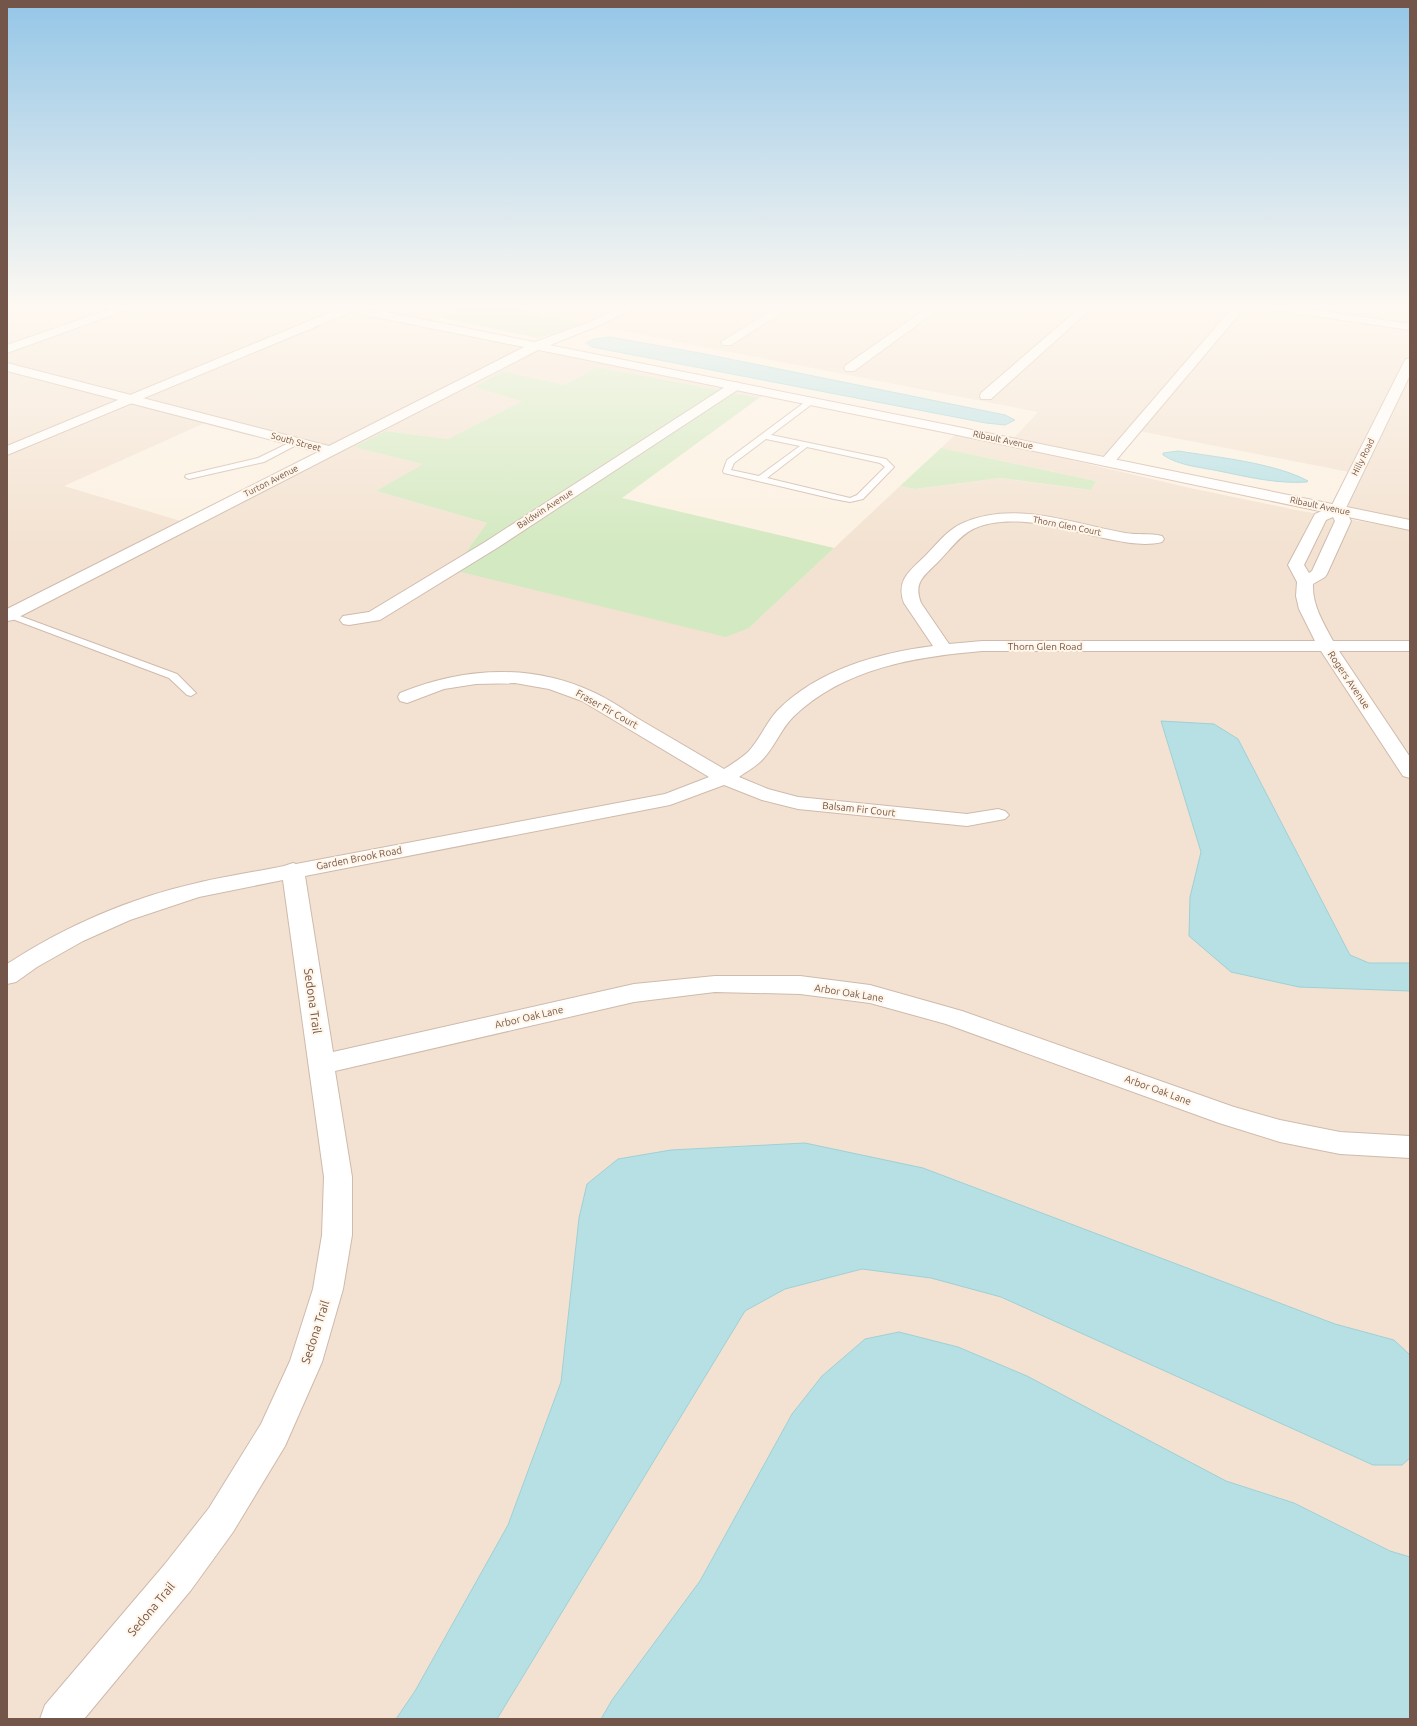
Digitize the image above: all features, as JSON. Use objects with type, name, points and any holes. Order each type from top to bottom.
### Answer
[{"type":"street","name":"South Street","points":[[83,387],[330,451]]},
{"type":"street","points":[[7,450],[160,387]]},
{"type":"street","name":"Turton Avenue","points":[[8,616],[456,387]]},
{"type":"street","name":"Baldwin Avenue","points":[[349,620],[374,616],[381,612],[491,545],[734,387]]},
{"type":"street","name":"Ribault Avenue","points":[[738,387],[1410,525]]},
{"type":"street","points":[[986,396],[997,387]]},
{"type":"street","points":[[1107,462],[1171,387]]},
{"type":"street","name":"Hilly Road","points":[[1337,510],[1399,387]]},
{"type":"street","points":[[1305,582],[1319,574],[1343,521],[1337,510]]},
{"type":"street","name":"Rogers Avenue","points":[[1337,510],[1320,517],[1296,565],[1305,582],[1304,596],[1308,609],[1326,645],[1410,772]]},
{"type":"street","name":"Thorn Glen Court","points":[[944,648],[910,601],[909,590],[912,580],[956,534],[968,526],[987,520],[1024,518],[1043,520],[1127,538],[1156,539]]},
{"type":"street","name":"Thorn Glen Road","points":[[725,778],[756,755],[772,728],[787,711],[808,694],[844,674],[882,661],[944,648],[982,646],[1410,646]]},
{"type":"street","name":"Fraser Fir Court","points":[[407,697],[438,685],[474,678],[510,678],[543,681],[570,688],[589,697],[725,778]]},
{"type":"street","name":"Balsam Fir Court","points":[[725,778],[748,789],[773,798],[798,803],[967,820],[998,815]]},
{"type":"street","name":"Garden Brook Road","points":[[7,976],[55,946],[103,922],[149,904],[197,890],[294,870],[670,799],[725,778]]},
{"type":"street","name":"Sedona Trail","points":[[59,1719],[178,1577],[221,1520],[273,1435],[306,1362],[328,1289],[337,1235],[338,1178],[294,870]]},
{"type":"street","name":"Arbor Oak Lane","points":[[322,1064],[634,993],[715,984],[800,985],[870,994],[953,1017],[1229,1116],[1280,1131],[1340,1143],[1410,1147]]},
{"type":"lane","points":[[765,436],[883,461],[890,467],[860,497],[850,500],[727,471],[730,462],[812,401]]},
{"type":"lane","points":[[188,478],[262,460],[298,442]]},
{"type":"lane","points":[[761,479],[805,444]]},
{"type":"lane","points":[[8,616],[174,676],[191,693]]},
{"type":"shaded area","points":[[7,387],[151,387],[7,446]]},
{"type":"shaded area","points":[[169,387],[513,387],[522,401],[448,439],[385,431],[355,447],[424,464],[376,491],[487,523],[453,570],[749,628],[900,486],[915,489],[1000,478],[1090,490],[1096,481],[941,448],[957,433],[1190,488],[1296,510],[1410,530],[1410,1719],[7,1719],[7,454]],"holes":[[[207,422],[321,452],[184,522],[64,486]]]},
{"type":"shaded area","points":[[699,387],[728,387],[765,394],[759,398]]},
{"type":"shaded area","points":[[907,387],[1410,387],[1410,520],[1332,504],[1349,472],[1139,431],[1115,460],[1012,440],[1038,412]]},
{"type":"green space","points":[[475,387],[699,387],[759,398],[622,498],[834,548],[749,628],[726,637],[453,570],[487,523],[376,491],[423,464],[354,447],[385,431],[448,439],[522,401]]},
{"type":"green space","points":[[941,448],[1096,481],[1091,490],[1000,478],[915,489],[900,486]]},
{"type":"water","points":[[797,387],[865,387],[1005,415],[1015,420],[1005,425],[986,423]]},
{"type":"water","points":[[1178,451],[1262,465],[1308,481],[1285,482],[1252,478],[1183,464],[1163,455],[1163,453]]},
{"type":"water","points":[[1161,721],[1214,724],[1238,739],[1350,955],[1369,963],[1410,963],[1410,991],[1299,987],[1231,972],[1189,936],[1190,897],[1201,852]]},
{"type":"water","points":[[805,1143],[923,1168],[1335,1324],[1394,1340],[1410,1355],[1410,1458],[1402,1465],[1373,1465],[1001,1297],[931,1278],[862,1269],[785,1289],[745,1311],[497,1719],[396,1719],[415,1691],[508,1525],[561,1382],[579,1218],[587,1184],[618,1159],[671,1150]]},
{"type":"water","points":[[899,1332],[958,1347],[1027,1376],[1226,1481],[1294,1503],[1390,1551],[1410,1557],[1410,1719],[601,1719],[612,1700],[700,1581],[792,1414],[822,1376],[865,1339]]}]
